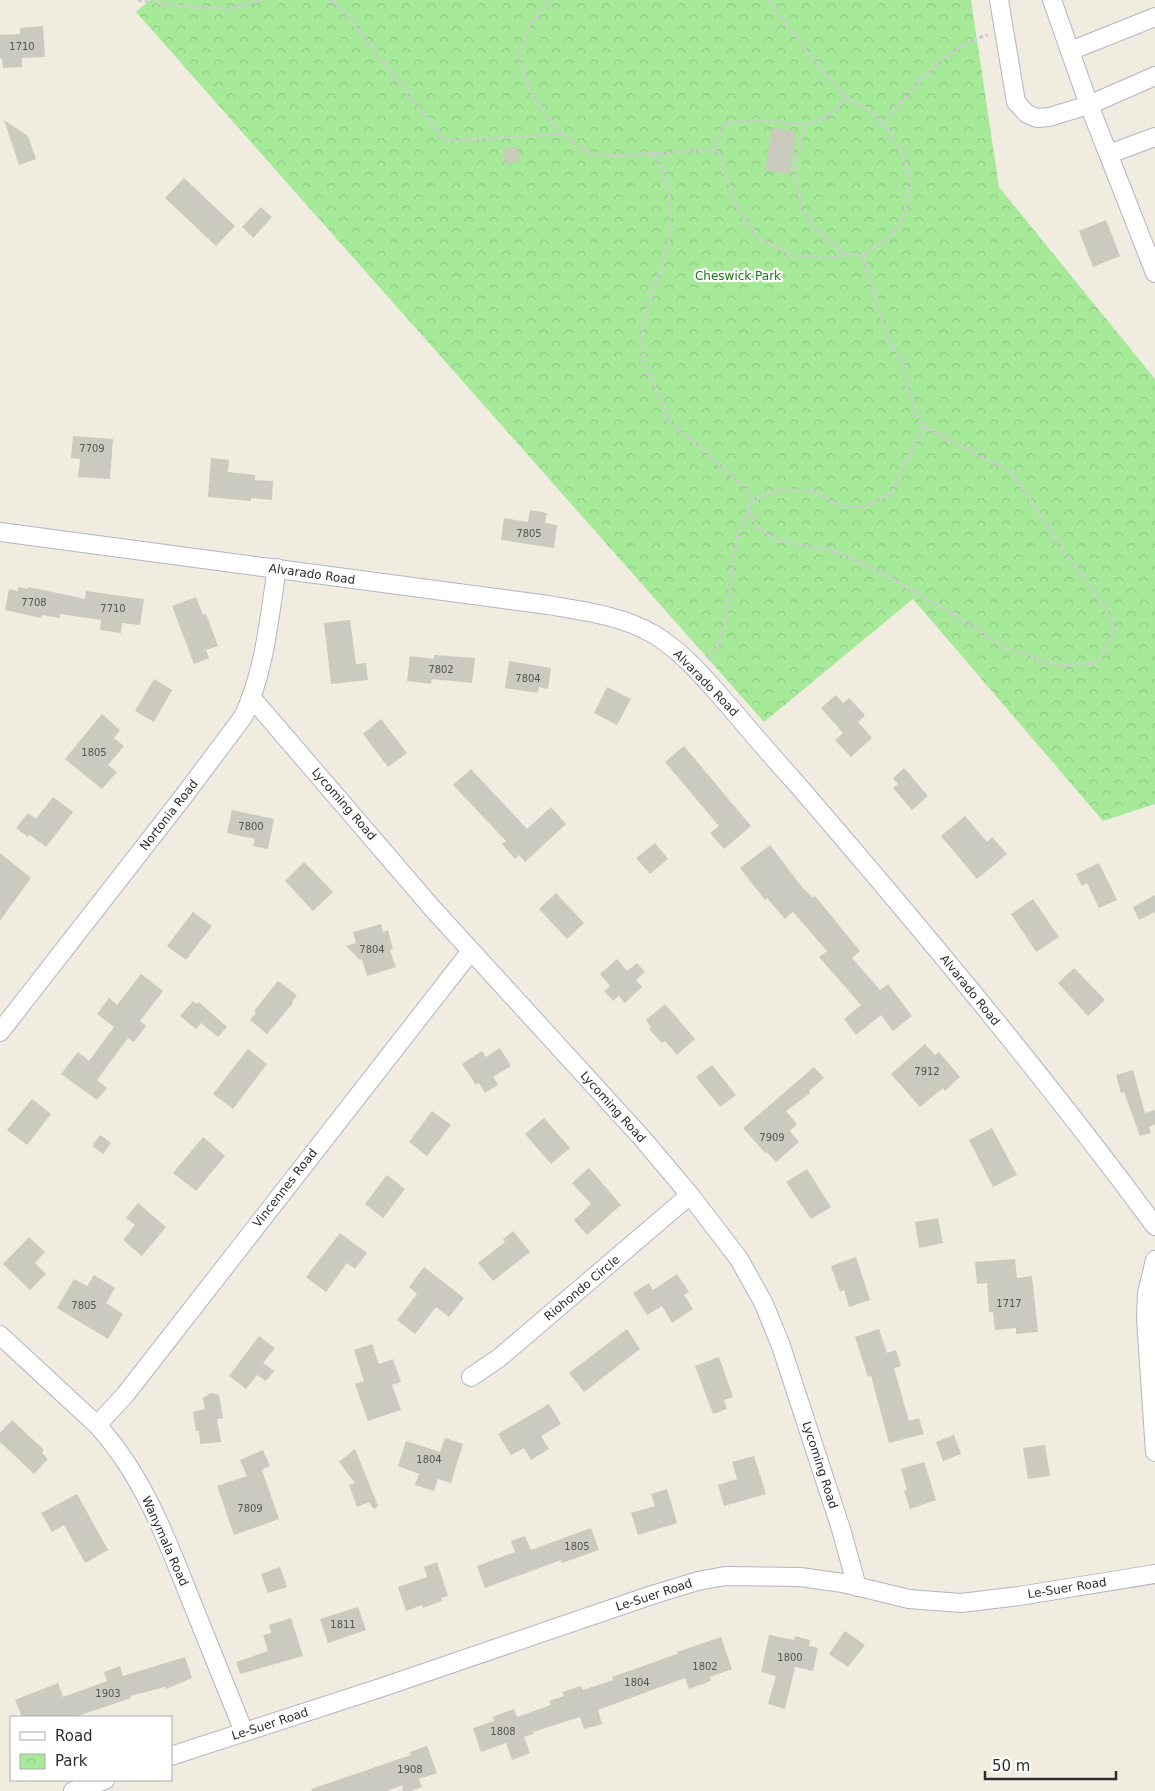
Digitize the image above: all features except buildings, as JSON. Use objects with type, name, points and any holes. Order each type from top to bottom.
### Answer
[{"type":"street","points":[[999,0],[1016,102],[1027,114],[1037,118],[1048,117],[1090,105],[1155,76]]},
{"type":"street","points":[[1052,0],[1090,105],[1155,273]]},
{"type":"street","points":[[1070,50],[1155,17]]},
{"type":"street","points":[[1109,154],[1155,137]]},
{"type":"street","name":"Alvarado Road","points":[[0,532],[548,605],[600,614],[631,624],[655,635],[679,653],[697,671],[888,890],[1011,1040],[1117,1174],[1155,1226]]},
{"type":"street","name":"Nortonia Road","points":[[0,1032],[184,797],[243,716],[251,697],[265,647],[277,568]]},
{"type":"street","name":"Lycoming Road","points":[[251,697],[471,951],[642,1138],[690,1195],[739,1259],[764,1304],[781,1346],[841,1529],[857,1587]]},
{"type":"street","name":"Vincennes Road","points":[[97,1424],[125,1395],[471,951]]},
{"type":"street","name":"Riohondo Circle","points":[[471,1377],[499,1358],[690,1195]]},
{"type":"street","points":[[1155,1260],[1146,1293],[1155,1452]]},
{"type":"street","name":"Wanymala Road","points":[[0,1335],[97,1424],[132,1471],[150,1502],[173,1554],[244,1732]]},
{"type":"street","name":"Le-Suer Road","points":[[172,1756],[383,1687],[643,1598],[698,1581],[725,1576],[800,1578],[843,1583],[909,1600],[961,1603],[1019,1596],[1155,1574]]},
{"type":"street","points":[[73,1791],[102,1781]]},
{"type":"path","points":[[138,0],[171,5],[230,9],[262,0]]},
{"type":"path","points":[[332,0],[347,15],[445,141],[562,134]]},
{"type":"path","points":[[550,0],[529,26],[520,55],[529,89],[545,114],[562,134],[589,152],[618,156],[662,154],[716,148]]},
{"type":"path","points":[[770,0],[816,64],[847,98],[870,111],[883,123],[901,149],[911,180],[904,216],[890,237],[863,255],[846,254],[834,257],[794,256],[758,238],[735,203],[716,148],[724,124],[758,120],[806,125],[828,116],[847,98]]},
{"type":"path","points":[[883,123],[929,71],[950,53],[983,36],[1004,30]]},
{"type":"path","points":[[806,125],[795,167],[800,207],[816,229],[846,254]]},
{"type":"path","points":[[654,153],[663,168],[670,199],[671,230],[665,255],[645,315],[642,335],[644,362],[669,420],[746,488],[750,502],[750,512],[758,528],[776,540],[830,550],[871,567],[959,617],[1001,646],[1046,662],[1067,666],[1098,662],[1114,629],[1105,607],[1012,474],[923,426],[908,390],[903,364],[889,342],[863,255]]},
{"type":"path","points":[[750,502],[780,490],[813,491],[839,506],[864,507],[892,492],[923,426]]},
{"type":"path","points":[[697,671],[712,654],[724,629],[738,536],[740,528],[750,512]]},
{"type":"green space","name":"Cheswick Park","points":[[150,0],[971,0],[999,187],[1155,379],[1155,804],[1103,821],[913,599],[764,722],[136,12]]}]
